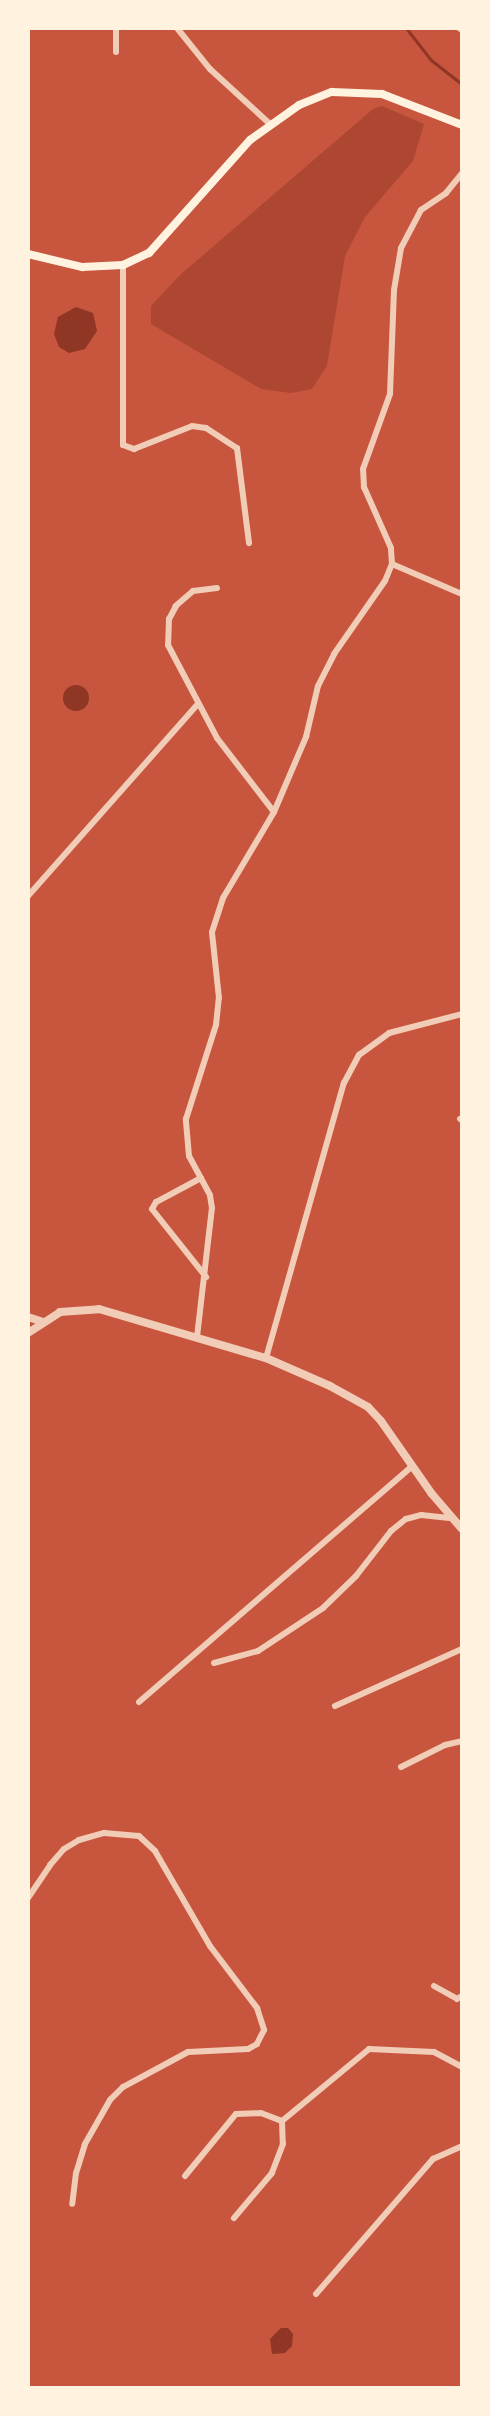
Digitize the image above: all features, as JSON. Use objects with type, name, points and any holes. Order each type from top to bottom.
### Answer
[{"type":"main road","points":[[28,254],[82,267],[123,265],[149,253],[250,140],[299,105],[332,92],[361,91],[382,94],[462,125]]},
{"type":"street","points":[[116,28],[116,52]]},
{"type":"street","points":[[177,28],[210,69],[270,124]]},
{"type":"street","points":[[197,1337],[207,1278],[212,1208],[201,1178],[189,1156],[186,1119],[200,1067],[216,1025],[219,998],[212,932],[223,898],[274,812],[306,736],[318,686],[334,654],[385,581],[392,564],[391,548],[364,487],[363,469],[390,394],[394,290],[400,248],[421,210],[446,192],[462,173]]},
{"type":"street","points":[[123,265],[123,445],[134,449],[192,426],[206,428],[237,448],[249,543]]},
{"type":"street","points":[[392,564],[462,594]]},
{"type":"street","points":[[217,588],[185,596],[169,620],[168,645],[197,705],[232,761],[274,812]]},
{"type":"street","points":[[28,896],[197,705]]},
{"type":"street","points":[[266,1358],[344,1083],[359,1055],[389,1033],[462,1014]]},
{"type":"street","points":[[201,1178],[156,1202],[152,1209],[207,1278]]},
{"type":"street","points":[[28,1333],[43,1322],[68,1310],[99,1309],[266,1358],[368,1407],[462,1529]]},
{"type":"street","points":[[28,1317],[43,1322]]},
{"type":"street","points":[[139,1702],[412,1466]]},
{"type":"street","points":[[214,1663],[258,1652],[322,1608],[356,1576],[391,1531],[406,1519],[421,1515],[452,1518]]},
{"type":"street","points":[[335,1706],[462,1648]]},
{"type":"street","points":[[401,1767],[445,1745],[462,1741]]},
{"type":"street","points":[[30,1894],[64,1849],[79,1840],[105,1833],[139,1836],[155,1851],[210,1946],[257,2008],[264,2030],[257,2044],[248,2049],[188,2052],[123,2087],[110,2100],[85,2144],[76,2173],[72,2204]]},
{"type":"street","points":[[434,1986],[457,1999],[462,1996]]},
{"type":"street","points":[[282,2121],[369,2049],[434,2052],[462,2067]]},
{"type":"street","points":[[185,2176],[237,2114],[261,2113],[282,2121]]},
{"type":"street","points":[[234,2218],[272,2173],[283,2144],[282,2121]]},
{"type":"street","points":[[316,2294],[434,2159],[462,2146]]},
{"type":"shaded area","points":[[382,106],[424,124],[413,161],[365,217],[345,256],[327,366],[312,389],[291,393],[261,389],[151,324],[151,306],[180,275],[373,109]]},
{"type":"shaded area","points":[[76,307],[93,313],[97,331],[85,349],[69,353],[59,347],[54,334],[58,317]]},
{"type":"shaded area","points":[[76,685],[85,689],[89,698],[85,707],[76,711],[67,707],[63,698],[67,689]]},
{"type":"shaded area","points":[[281,2328],[288,2328],[293,2334],[292,2346],[285,2353],[272,2354],[270,2339]]},
{"type":"waterway","points":[[406,28],[431,60],[462,84]]}]
